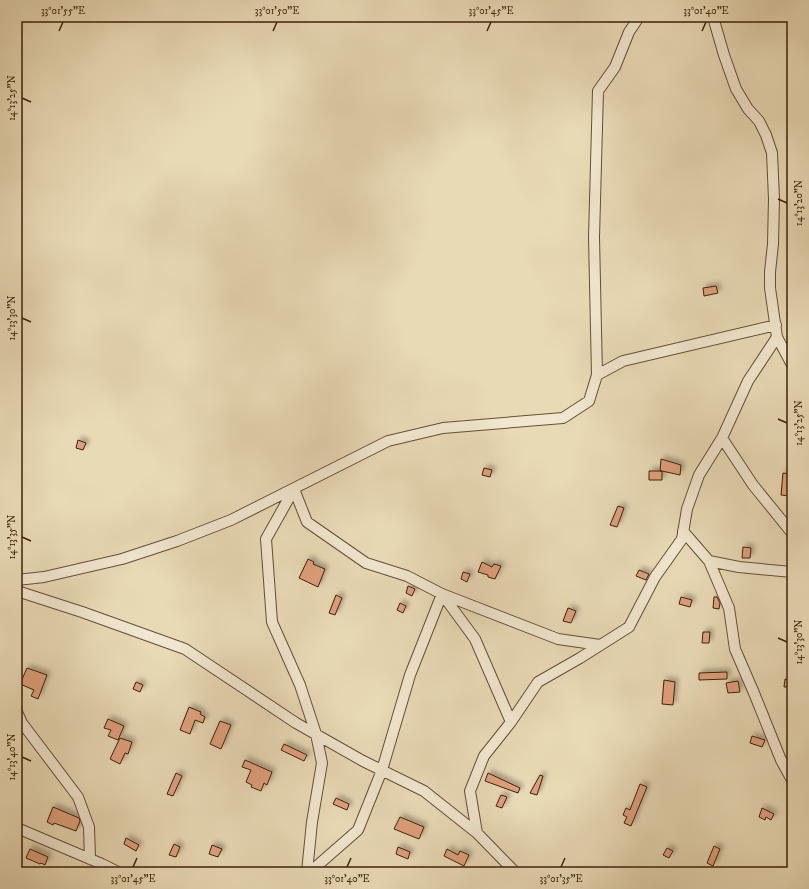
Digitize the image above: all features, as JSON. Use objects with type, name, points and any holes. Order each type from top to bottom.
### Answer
[{"type":"street","points":[[17,580],[44,577],[122,558],[177,541],[231,520],[388,441],[443,428],[563,418],[589,401],[597,375],[594,237],[598,91],[615,66],[629,32],[639,17]]},
{"type":"street","points":[[713,17],[736,89],[748,109],[759,122],[766,135],[772,153],[774,199],[770,288],[778,337],[790,357],[792,365]]},
{"type":"street","points":[[597,375],[623,361],[776,325]]},
{"type":"street","points":[[477,833],[470,791],[484,756],[511,722],[538,682],[628,628],[655,577],[682,539],[687,509],[699,475],[722,438],[748,381],[778,337]]},
{"type":"street","points":[[722,438],[753,485],[792,533]]},
{"type":"street","points":[[294,489],[307,522],[366,563],[407,576],[442,594],[558,639],[600,645]]},
{"type":"street","points":[[294,489],[266,539],[272,622],[300,685],[316,734],[322,763],[312,822],[309,872]]},
{"type":"street","points":[[683,531],[709,561],[729,608],[735,649],[781,760],[792,780]]},
{"type":"street","points":[[709,561],[739,567],[792,572]]},
{"type":"street","points":[[17,591],[82,612],[185,649],[296,723],[363,761],[424,791],[477,833],[515,872]]},
{"type":"street","points":[[442,594],[475,639],[511,722]]},
{"type":"street","points":[[309,872],[358,830],[382,770],[410,675],[442,594]]},
{"type":"street","points":[[17,712],[22,723],[78,797],[89,827],[90,859]]},
{"type":"street","points":[[17,828],[118,872]]},
{"type":"building","points":[[716,286],[718,293],[704,296],[703,288]]},
{"type":"building","points":[[78,440],[86,443],[83,450],[76,448]]},
{"type":"building","points":[[661,459],[681,465],[680,475],[662,471],[662,480],[649,480],[649,471],[660,471]]},
{"type":"building","points":[[484,468],[492,470],[490,477],[482,475]]},
{"type":"building","points":[[783,473],[790,474],[789,496],[781,495]]},
{"type":"building","points":[[618,506],[624,508],[617,527],[610,525]]},
{"type":"building","points":[[743,547],[751,548],[750,558],[742,558]]},
{"type":"building","points":[[308,559],[314,562],[313,564],[325,569],[318,587],[299,578]]},
{"type":"building","points":[[482,562],[492,567],[494,564],[501,566],[495,579],[478,572]]},
{"type":"building","points":[[639,570],[649,574],[646,580],[636,576]]},
{"type":"building","points":[[463,572],[470,574],[467,582],[461,579]]},
{"type":"building","points":[[408,586],[415,589],[412,596],[406,593]]},
{"type":"building","points":[[336,595],[342,598],[335,615],[329,613]]},
{"type":"building","points":[[681,597],[692,600],[690,607],[679,604]]},
{"type":"building","points":[[714,597],[717,597],[720,603],[719,609],[713,608]]},
{"type":"building","points":[[400,603],[406,606],[403,613],[397,610]]},
{"type":"building","points":[[568,608],[576,611],[571,623],[563,621]]},
{"type":"building","points":[[703,632],[710,632],[709,643],[702,643]]},
{"type":"building","points":[[27,668],[47,675],[38,699],[31,696],[34,690],[20,684]]},
{"type":"building","points":[[727,672],[727,679],[699,680],[699,673]]},
{"type":"building","points":[[785,679],[792,680],[792,687],[784,687]]},
{"type":"building","points":[[664,680],[675,682],[673,705],[662,704]]},
{"type":"building","points":[[738,681],[740,692],[728,693],[726,683]]},
{"type":"building","points":[[136,682],[143,685],[140,692],[133,689]]},
{"type":"building","points":[[189,707],[201,712],[200,714],[205,717],[203,723],[195,720],[190,734],[180,730]]},
{"type":"building","points":[[108,719],[124,726],[118,740],[108,736],[111,730],[104,728]]},
{"type":"building","points":[[220,721],[231,725],[221,749],[210,744]]},
{"type":"building","points":[[752,736],[765,740],[762,747],[750,743]]},
{"type":"building","points":[[120,738],[132,742],[128,754],[125,753],[120,764],[110,759]]},
{"type":"building","points":[[284,744],[307,755],[304,761],[281,750]]},
{"type":"building","points":[[245,760],[272,772],[267,785],[264,783],[261,791],[251,787],[252,785],[246,782],[251,770],[242,767]]},
{"type":"building","points":[[176,773],[182,776],[173,796],[167,794]]},
{"type":"building","points":[[488,773],[520,788],[518,793],[485,781]]},
{"type":"building","points":[[540,775],[543,776],[537,795],[530,793]]},
{"type":"building","points":[[640,784],[647,787],[631,826],[624,823],[627,817],[623,815],[626,808],[630,810]]},
{"type":"building","points":[[501,795],[507,797],[502,808],[496,806]]},
{"type":"building","points":[[336,798],[349,804],[347,810],[333,804]]},
{"type":"building","points":[[53,807],[79,818],[80,821],[76,831],[47,822]]},
{"type":"building","points":[[762,808],[774,814],[771,820],[766,817],[765,820],[759,817]]},
{"type":"building","points":[[400,817],[424,827],[419,839],[394,829]]},
{"type":"building","points":[[126,838],[139,845],[136,851],[124,844]]},
{"type":"building","points":[[174,844],[180,847],[176,857],[169,855]]},
{"type":"building","points":[[212,845],[222,849],[218,857],[209,854]]},
{"type":"building","points":[[714,846],[720,849],[713,866],[707,863]]},
{"type":"building","points":[[398,847],[410,852],[408,859],[396,854]]},
{"type":"building","points":[[667,848],[673,851],[669,858],[663,855]]},
{"type":"building","points":[[30,849],[48,857],[45,865],[26,858]]},
{"type":"building","points":[[447,849],[458,855],[460,851],[469,855],[464,866],[444,856]]}]
